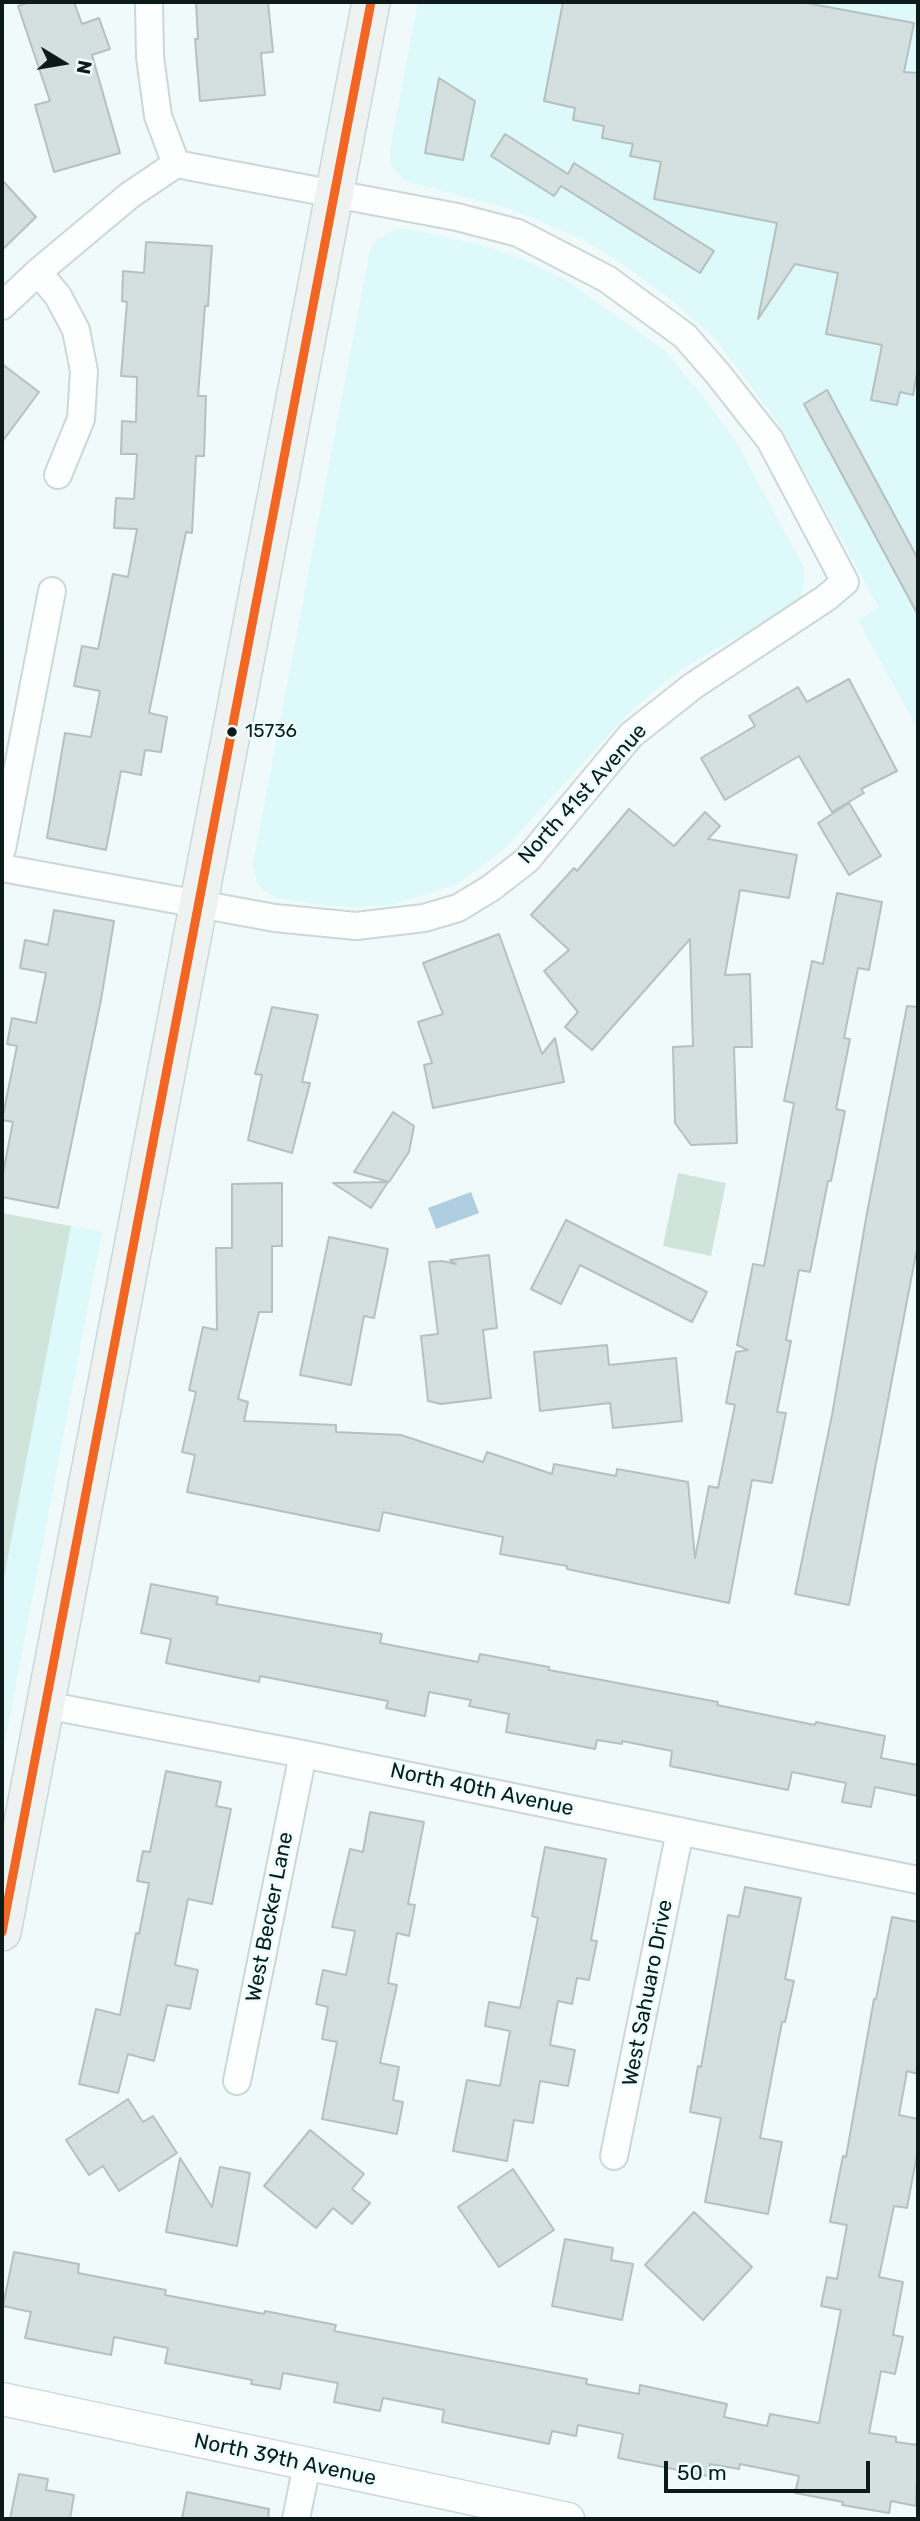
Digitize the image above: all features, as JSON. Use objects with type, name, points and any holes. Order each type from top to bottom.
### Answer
[{"type":"main road","points":[[2,1932],[371,2]]},
{"type":"street","points":[[149,2],[150,57],[158,116],[176,164]]},
{"type":"street","points":[[2,306],[38,272],[130,195],[176,164],[335,194]]},
{"type":"street","name":"North 41st Avenue","points":[[2,868],[275,918],[356,926],[424,919],[458,908],[491,888],[527,859],[631,734],[693,686],[826,598],[845,582],[769,440],[685,336],[607,279],[518,233],[457,217],[335,194]]},
{"type":"street","points":[[38,272],[58,296],[76,330],[84,372],[81,419],[58,475]]},
{"type":"street","points":[[2,849],[52,592]]},
{"type":"street","name":"North 40th Avenue","points":[[45,1705],[303,1754],[918,1880]]},
{"type":"street","name":"West Becker Lane","points":[[237,2081],[303,1754]]},
{"type":"street","name":"West Sahuaro Drive","points":[[614,2156],[680,1830]]},
{"type":"street","name":"North 39th Avenue","points":[[2,2399],[568,2519]]},
{"type":"street","points":[[296,2519],[307,2465]]},
{"type":"shaded area","points":[[418,2],[918,2],[918,730],[858,620],[879,608],[778,423],[718,342],[676,303],[617,260],[580,238],[511,209],[405,181],[391,166],[390,150]]},
{"type":"shaded area","points":[[398,229],[488,247],[527,261],[564,279],[664,350],[735,440],[804,568],[804,588],[801,598],[790,607],[685,667],[661,685],[628,714],[502,851],[457,884],[392,905],[321,905],[277,898],[264,891],[257,883],[253,864],[370,250],[377,239]]},
{"type":"shaded area","points":[[471,1192],[479,1213],[436,1229],[428,1208]]},
{"type":"shaded area","points":[[2,1213],[102,1232],[2,1757]]},
{"type":"green space","points":[[678,1173],[726,1183],[711,1256],[663,1246]]},
{"type":"green space","points":[[2,1213],[71,1226],[2,1588]]},
{"type":"building","points":[[30,2],[74,2],[82,24],[99,18],[110,49],[92,55],[120,153],[54,172],[35,105],[50,101],[18,6]]},
{"type":"building","points":[[196,2],[268,2],[273,52],[261,53],[265,95],[200,101],[195,39],[198,39]]},
{"type":"building","points":[[563,2],[801,2],[914,23],[904,72],[918,73],[918,367],[913,395],[900,392],[897,405],[871,400],[882,345],[826,334],[838,273],[795,264],[758,319],[777,223],[654,199],[661,162],[630,156],[633,144],[602,138],[604,126],[573,120],[575,108],[544,101]]},
{"type":"building","points":[[439,78],[475,101],[463,160],[425,153]]},
{"type":"building","points":[[505,134],[568,174],[574,163],[714,251],[700,273],[561,186],[554,196],[491,156]]},
{"type":"building","points":[[2,180],[36,217],[2,250]]},
{"type":"building","points":[[146,242],[212,246],[198,396],[206,396],[204,456],[196,456],[192,533],[186,532],[149,713],[167,717],[161,752],[145,750],[141,775],[121,771],[106,850],[47,838],[65,733],[91,737],[100,691],[74,686],[82,646],[98,649],[113,574],[128,577],[137,529],[114,528],[116,498],[134,499],[137,454],[121,454],[122,421],[136,422],[137,377],[121,376],[127,302],[122,301],[123,271],[144,273]]},
{"type":"building","points":[[2,364],[39,392],[2,442]]},
{"type":"building","points":[[827,390],[918,559],[918,615],[804,404]]},
{"type":"building","points":[[849,679],[897,771],[861,789],[864,793],[832,812],[799,756],[725,800],[701,758],[755,726],[749,716],[798,687],[807,702]]},
{"type":"building","points":[[849,803],[881,856],[849,875],[818,823]]},
{"type":"building","points":[[629,809],[674,846],[705,812],[720,826],[708,839],[797,855],[789,898],[740,890],[725,975],[750,974],[752,1047],[734,1047],[737,1143],[691,1145],[675,1123],[673,1047],[693,1046],[690,939],[592,1050],[565,1027],[578,1012],[544,971],[569,950],[531,915],[574,868],[577,871]]},
{"type":"building","points":[[837,893],[882,902],[869,970],[858,968],[844,1038],[850,1039],[836,1109],[845,1111],[831,1181],[828,1181],[810,1272],[799,1270],[786,1340],[791,1341],[777,1412],[786,1413],[772,1483],[752,1480],[729,1603],[567,1569],[567,1566],[500,1554],[503,1537],[383,1512],[379,1531],[187,1492],[195,1455],[182,1452],[196,1392],[189,1390],[203,1327],[217,1330],[216,1248],[232,1248],[232,1184],[282,1183],[282,1246],[272,1246],[272,1312],[259,1312],[238,1399],[248,1402],[244,1421],[336,1425],[336,1432],[401,1435],[483,1462],[487,1452],[552,1474],[554,1464],[616,1476],[617,1469],[688,1482],[695,1558],[709,1486],[718,1488],[735,1405],[726,1403],[736,1352],[748,1350],[737,1345],[753,1264],[764,1266],[794,1103],[784,1101],[812,961],[823,964]]},
{"type":"building","points":[[54,910],[114,921],[101,1000],[58,1208],[2,1197],[2,1178],[13,1122],[2,1120],[17,1046],[7,1044],[12,1018],[36,1023],[46,973],[20,968],[25,940],[48,945]]},
{"type":"building","points":[[499,934],[542,1054],[555,1038],[564,1082],[433,1108],[424,1065],[432,1063],[418,1022],[443,1014],[423,963]]},
{"type":"building","points":[[907,1006],[918,1007],[918,1243],[849,1605],[795,1594],[832,1415]]},
{"type":"building","points":[[272,1007],[318,1015],[302,1082],[310,1083],[292,1153],[248,1140],[262,1075],[255,1074]]},
{"type":"building","points":[[393,1112],[414,1126],[409,1152],[389,1182],[354,1172]]},
{"type":"building","points":[[388,1182],[371,1208],[333,1183]]},
{"type":"building","points":[[566,1220],[707,1292],[692,1322],[580,1265],[561,1304],[531,1289]]},
{"type":"building","points":[[329,1237],[388,1249],[374,1318],[364,1316],[351,1385],[300,1375]]},
{"type":"building","points":[[489,1255],[497,1328],[483,1330],[491,1398],[441,1404],[428,1401],[421,1336],[438,1334],[429,1262],[456,1264],[450,1260]]},
{"type":"building","points":[[607,1345],[609,1365],[676,1358],[682,1421],[613,1428],[610,1403],[540,1411],[534,1352]]},
{"type":"building","points":[[151,1584],[218,1597],[216,1604],[382,1634],[380,1643],[478,1662],[480,1654],[718,1702],[717,1705],[815,1725],[816,1722],[885,1736],[881,1758],[918,1765],[918,1796],[875,1787],[871,1807],[842,1802],[846,1783],[792,1772],[788,1790],[670,1766],[672,1751],[622,1741],[622,1744],[597,1740],[595,1749],[506,1732],[509,1714],[469,1706],[471,1700],[429,1692],[425,1716],[386,1708],[388,1701],[260,1676],[259,1682],[166,1663],[171,1639],[141,1633]]},
{"type":"building","points":[[166,1771],[221,1782],[216,1806],[231,1809],[212,1904],[188,1899],[175,1965],[198,1970],[190,2009],[167,2005],[154,2061],[128,2054],[118,2093],[79,2084],[96,2009],[120,2015],[149,1883],[137,1881],[143,1851],[150,1852]]},
{"type":"building","points":[[370,1812],[424,1822],[408,1904],[415,1905],[409,1936],[397,1933],[388,1983],[397,1985],[380,2063],[399,2067],[393,2100],[403,2102],[397,2134],[322,2119],[337,2042],[322,2039],[328,2007],[316,2004],[323,1970],[346,1975],[355,1931],[332,1927],[350,1849],[363,1852]]},
{"type":"building","points":[[545,1847],[606,1859],[591,1940],[597,1941],[589,1980],[577,1978],[572,2004],[558,2001],[550,2045],[575,2050],[568,2086],[540,2081],[533,2123],[514,2120],[507,2161],[453,2151],[467,2080],[500,2086],[510,2031],[485,2026],[489,2002],[520,2008],[538,1918],[532,1916]]},
{"type":"building","points":[[745,1887],[801,1898],[785,1979],[794,1981],[785,2022],[782,2022],[760,2138],[782,2142],[768,2214],[705,2202],[721,2118],[690,2112],[698,2066],[701,2067],[728,1915],[739,1917]]},
{"type":"building","points":[[892,1917],[918,1922],[918,2074],[907,2071],[899,2115],[918,2119],[918,2149],[907,2208],[894,2206],[879,2277],[903,2282],[893,2335],[903,2337],[895,2374],[881,2371],[869,2433],[896,2437],[896,2442],[918,2445],[916,2506],[891,2501],[889,2513],[842,2505],[843,2502],[795,2493],[799,2476],[740,2464],[739,2469],[710,2464],[708,2476],[618,2458],[623,2434],[578,2425],[576,2436],[552,2431],[549,2444],[442,2422],[444,2410],[383,2398],[380,2411],[334,2402],[338,2383],[283,2373],[280,2389],[251,2384],[252,2380],[165,2363],[168,2348],[114,2337],[111,2355],[25,2338],[31,2312],[3,2306],[14,2252],[79,2264],[78,2273],[166,2290],[165,2295],[336,2325],[334,2331],[587,2379],[586,2384],[639,2394],[640,2385],[727,2404],[724,2417],[767,2426],[770,2414],[819,2423],[841,2310],[821,2306],[827,2277],[837,2279],[847,2225],[830,2222],[843,2156],[846,2157],[874,1999]]},
{"type":"building","points":[[128,2099],[143,2122],[153,2116],[177,2153],[119,2191],[103,2166],[89,2175],[66,2140]]},
{"type":"building","points":[[310,2130],[364,2174],[352,2189],[370,2203],[352,2224],[333,2208],[316,2228],[264,2186]]},
{"type":"building","points":[[180,2158],[212,2207],[220,2167],[250,2173],[237,2246],[166,2232]]},
{"type":"building","points":[[513,2169],[554,2230],[499,2267],[458,2207]]},
{"type":"building","points":[[694,2212],[752,2267],[703,2320],[645,2265]]},
{"type":"building","points":[[565,2239],[613,2248],[611,2260],[633,2264],[622,2320],[552,2306]]},
{"type":"building","points":[[19,2474],[48,2479],[46,2490],[74,2495],[70,2519],[10,2519]]},
{"type":"building","points":[[187,2492],[269,2509],[268,2519],[182,2519]]},
{"type":"transit line","points":[[2,1932],[371,2]]},
{"type":"place","name":"15736","points":[[232,732]]}]
